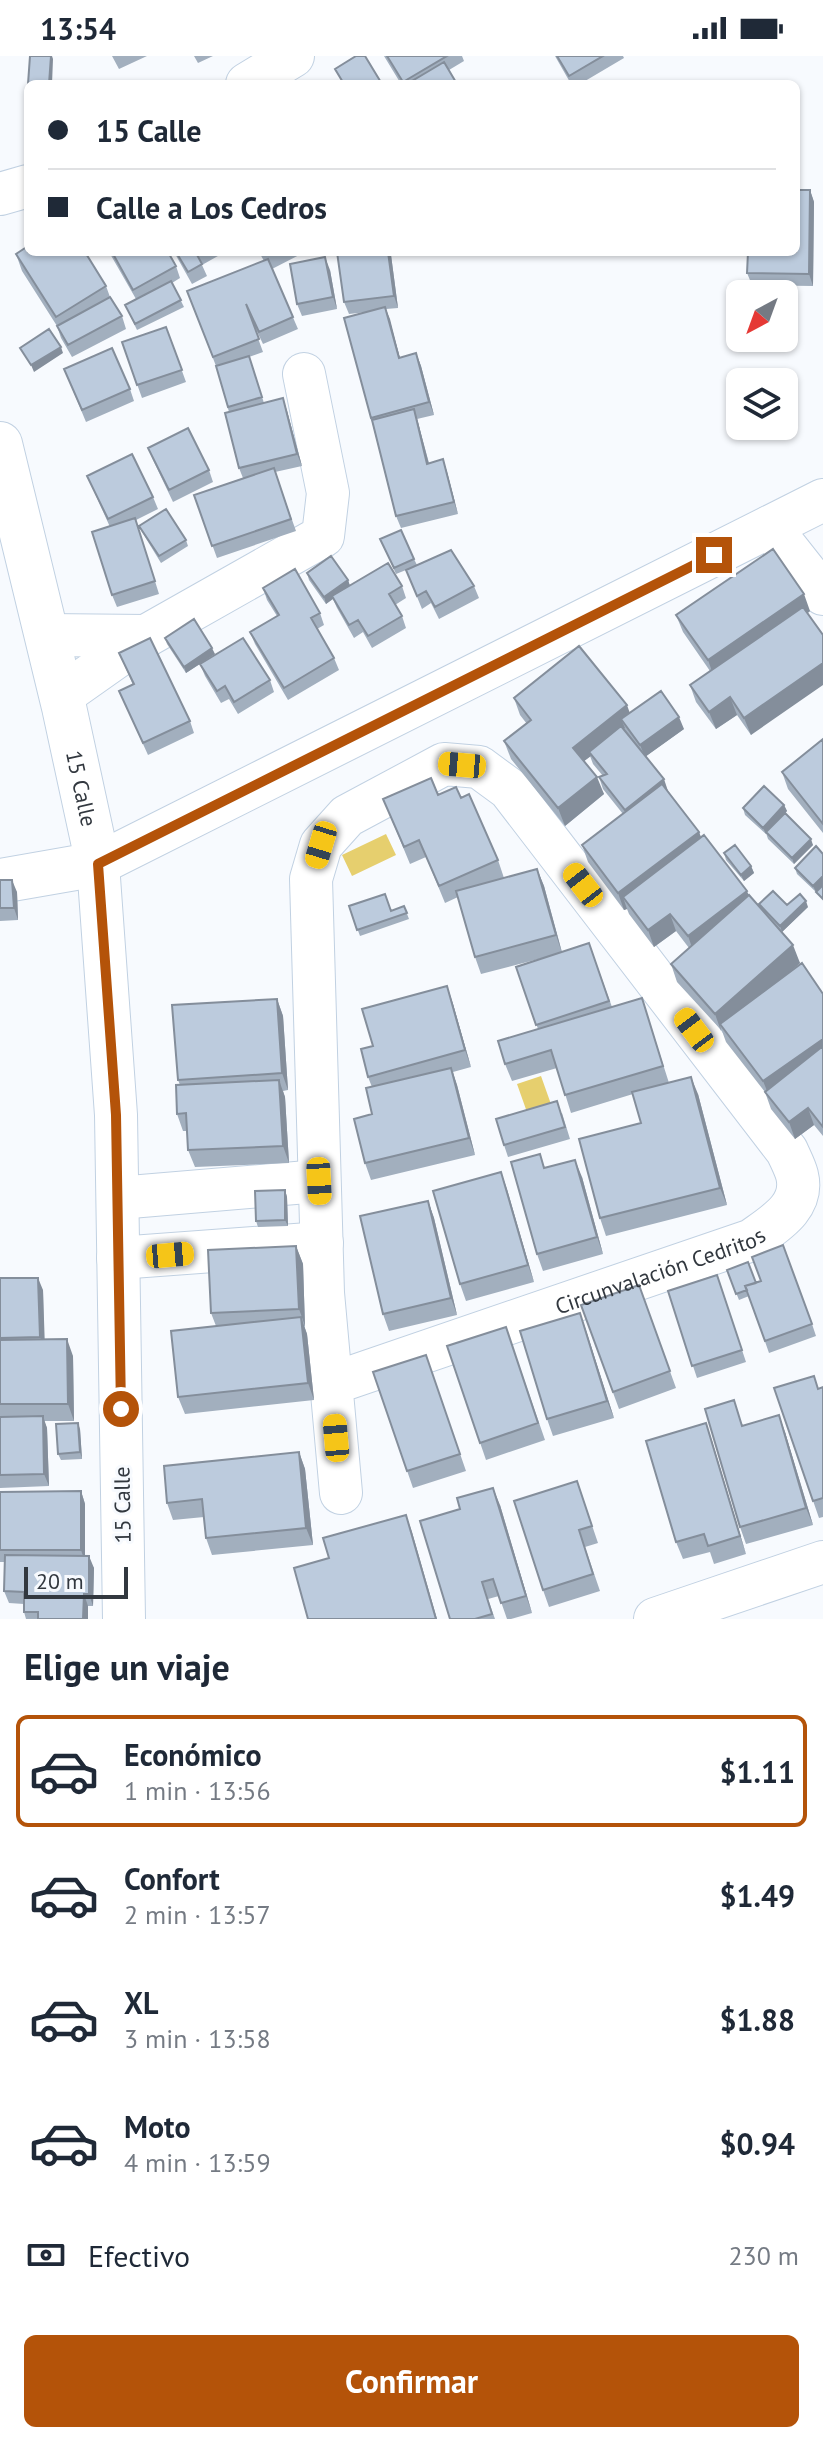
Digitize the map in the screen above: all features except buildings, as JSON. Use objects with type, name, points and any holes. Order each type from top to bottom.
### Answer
[{"type":"street","points":[[253,80],[288,57]]},
{"type":"street","points":[[61,696],[146,636],[323,536],[328,493],[304,374]]},
{"type":"street","name":"15 Calle","points":[[0,444],[98,864],[116,1115],[124,1619]]},
{"type":"street","points":[[0,881],[98,864],[823,500]]},
{"type":"street","points":[[770,527],[823,594]]},
{"type":"street","points":[[47,635],[146,636]]},
{"type":"street","name":"Circunvalación Cedritos","points":[[444,764],[479,767],[509,789],[787,1151],[798,1177],[796,1201],[783,1218],[752,1240],[331,1384],[323,1293],[319,1181],[311,879],[321,845],[347,816],[444,764]]},
{"type":"street","points":[[118,1198],[319,1181]]},
{"type":"street","points":[[118,1258],[322,1243]]},
{"type":"street","points":[[331,1384],[341,1493]]},
{"type":"street","points":[[655,1619],[823,1562]]},
{"type":"shaded area","points":[[386,834],[396,855],[352,876],[342,855]]},
{"type":"shaded area","points":[[541,1076],[552,1107],[528,1115],[517,1084]]},
{"type":"route","points":[[121,1409],[116,1115],[98,864],[714,555]]}]
